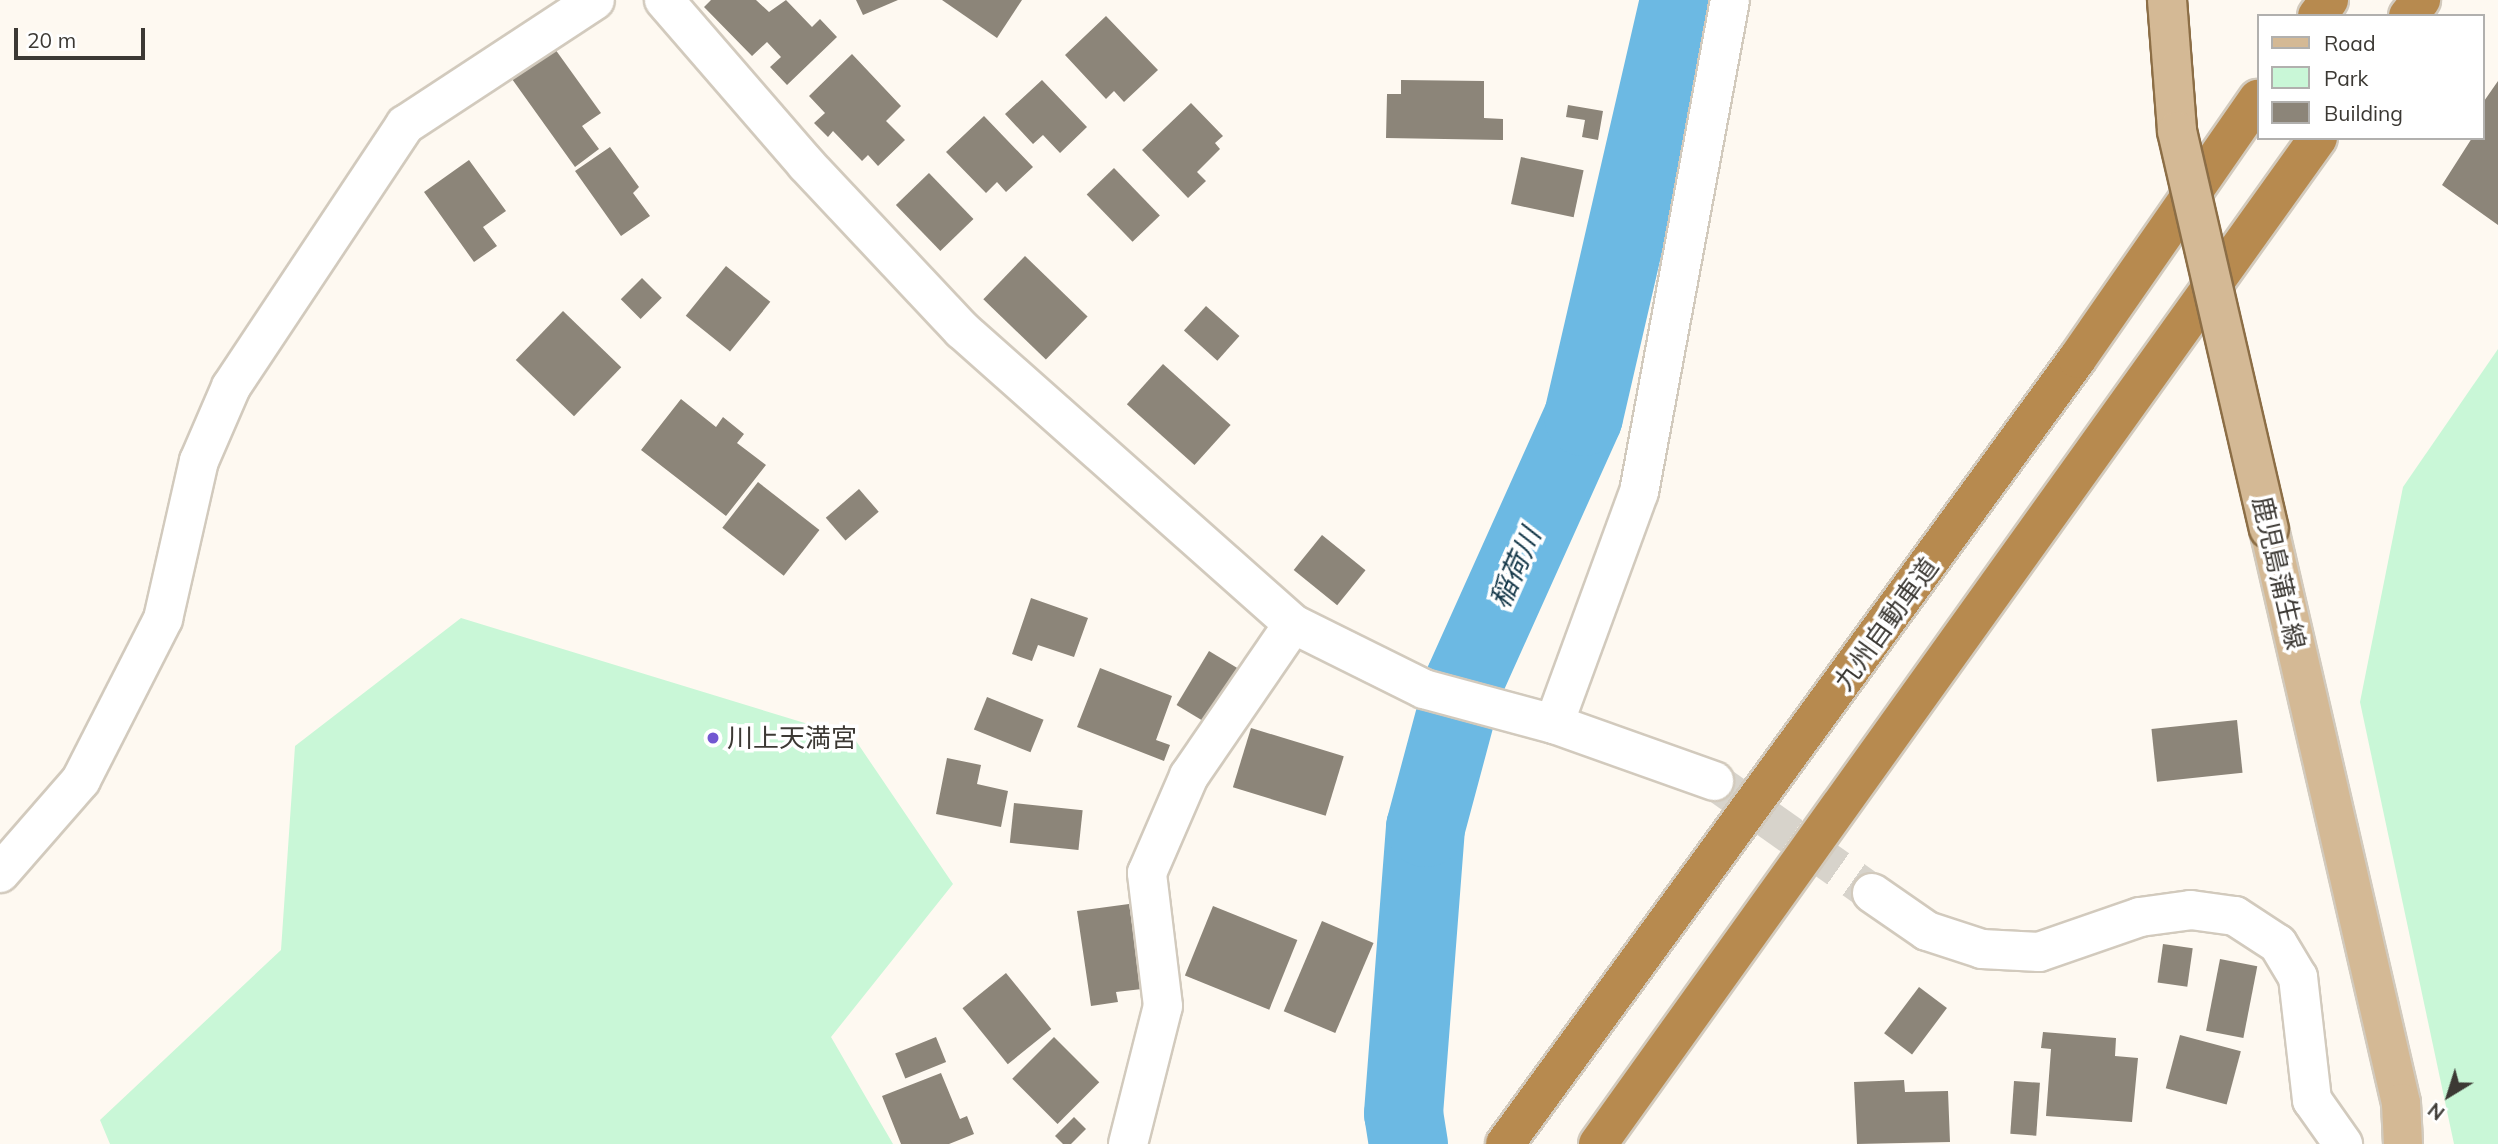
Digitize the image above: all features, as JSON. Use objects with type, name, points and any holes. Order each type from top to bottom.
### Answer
[{"type":"highway","name":"九州自動車道","points":[[1505,1144],[1530,1114],[2077,359],[2256,102]]},
{"type":"highway","points":[[1598,1144],[2317,140]]},
{"type":"main road","name":"鹿児島蒲生線","points":[[2167,0],[2177,131],[2401,1103],[2403,1144]]},
{"type":"street","points":[[0,873],[81,780],[163,619],[199,461],[231,387],[405,125],[595,0]]},
{"type":"street","points":[[664,0],[806,164],[962,330],[1293,624],[1424,689],[1554,724],[1714,781]]},
{"type":"street","points":[[1554,724],[1639,492],[1730,0]]},
{"type":"street","points":[[1128,1144],[1163,1006],[1147,873],[1189,776],[1293,624]]},
{"type":"street","points":[[1872,893],[1927,931],[1982,948],[2028,952],[2140,917],[2191,910],[2235,916],[2278,944],[2298,977],[2312,1100],[2343,1144]]},
{"type":"green space","points":[[2498,349],[2498,1144],[2454,1144],[2360,702],[2403,487]]},
{"type":"green space","points":[[461,618],[854,738],[953,884],[831,1037],[893,1144],[110,1144],[100,1120],[281,950],[295,746]]},
{"type":"building","points":[[711,0],[756,0],[769,12],[786,0],[812,27],[820,19],[837,37],[787,85],[770,67],[781,57],[767,42],[752,56],[704,7]]},
{"type":"building","points":[[856,0],[898,0],[863,15]]},
{"type":"building","points":[[942,0],[1022,0],[997,38]]},
{"type":"building","points":[[1106,16],[1158,70],[1124,102],[1114,91],[1106,99],[1065,55]]},
{"type":"building","points":[[555,49],[601,113],[582,126],[599,149],[575,167],[512,79]]},
{"type":"building","points":[[852,54],[901,106],[886,121],[905,140],[878,166],[868,155],[862,161],[833,131],[828,137],[814,123],[825,113],[809,96]]},
{"type":"building","points":[[1042,80],[1087,127],[1060,153],[1043,135],[1033,144],[1005,114]]},
{"type":"building","points":[[1401,80],[1484,81],[1484,118],[1503,119],[1503,140],[1386,138],[1387,94],[1401,94]]},
{"type":"building","points":[[2498,81],[2498,225],[2442,185],[2471,140],[2484,140],[2484,101]]},
{"type":"building","points":[[1191,103],[1223,136],[1215,143],[1220,149],[1197,172],[1206,181],[1188,198],[1142,150]]},
{"type":"building","points":[[1568,105],[1603,111],[1598,140],[1582,137],[1585,120],[1566,117]]},
{"type":"building","points":[[984,116],[1033,167],[1006,192],[997,182],[986,193],[946,152]]},
{"type":"building","points":[[610,147],[639,187],[633,193],[650,216],[621,236],[575,171]]},
{"type":"building","points":[[1521,157],[1584,170],[1574,217],[1511,204]]},
{"type":"building","points":[[469,160],[506,211],[483,227],[497,246],[474,262],[424,192]]},
{"type":"building","points":[[1114,168],[1160,215],[1133,242],[1087,194]]},
{"type":"building","points":[[929,173],[973,219],[940,251],[896,205]]},
{"type":"building","points":[[1025,256],[1088,316],[1046,360],[983,299]]},
{"type":"building","points":[[726,266],[770,302],[730,352],[686,316]]},
{"type":"building","points":[[642,278],[662,298],[641,319],[621,299]]},
{"type":"building","points":[[1206,306],[1239,336],[1217,361],[1184,331]]},
{"type":"building","points":[[563,311],[621,367],[574,416],[516,360]]},
{"type":"building","points":[[1163,364],[1231,425],[1194,465],[1127,404]]},
{"type":"building","points":[[681,399],[716,427],[723,417],[744,434],[737,443],[766,465],[726,516],[641,450]]},
{"type":"building","points":[[758,482],[819,530],[784,576],[722,528]]},
{"type":"building","points":[[859,489],[879,512],[845,541],[826,518]]},
{"type":"building","points":[[1322,535],[1366,570],[1337,605],[1294,570]]},
{"type":"building","points":[[1031,598],[1088,618],[1074,657],[1038,645],[1032,661],[1012,654]]},
{"type":"building","points":[[1209,651],[1237,668],[1205,722],[1177,705]]},
{"type":"building","points":[[1100,668],[1172,696],[1156,740],[1170,745],[1164,761],[1077,727]]},
{"type":"building","points":[[987,697],[1044,720],[1030,752],[974,729]]},
{"type":"building","points":[[2237,720],[2243,773],[2157,782],[2151,729]]},
{"type":"building","points":[[1251,728],[1344,756],[1326,816],[1233,787]]},
{"type":"building","points":[[947,758],[981,765],[977,784],[1008,791],[1001,827],[936,814]]},
{"type":"building","points":[[1014,803],[1083,810],[1078,850],[1010,843]]},
{"type":"building","points":[[1129,904],[1142,989],[1116,992],[1118,1002],[1091,1006],[1077,911]]},
{"type":"building","points":[[1213,906],[1297,940],[1269,1010],[1185,976]]},
{"type":"building","points":[[1322,921],[1374,943],[1335,1033],[1284,1011]]},
{"type":"building","points":[[2163,944],[2193,948],[2187,987],[2158,983]]},
{"type":"building","points":[[2220,959],[2257,966],[2243,1038],[2206,1031]]},
{"type":"building","points":[[1006,973],[1051,1029],[1008,1064],[962,1008]]},
{"type":"building","points":[[1919,987],[1947,1008],[1912,1054],[1884,1033]]},
{"type":"building","points":[[2043,1032],[2116,1038],[2115,1056],[2138,1058],[2132,1122],[2046,1116],[2051,1049],[2041,1048]]},
{"type":"building","points":[[2180,1035],[2241,1051],[2227,1104],[2166,1088]]},
{"type":"building","points":[[936,1037],[946,1062],[905,1079],[895,1053]]},
{"type":"building","points":[[1054,1037],[1099,1082],[1058,1124],[1012,1079]]},
{"type":"building","points":[[941,1073],[960,1119],[967,1116],[974,1134],[949,1144],[901,1144],[882,1096]]},
{"type":"building","points":[[1904,1080],[1905,1092],[1948,1091],[1950,1142],[1857,1144],[1854,1082]]},
{"type":"building","points":[[2014,1081],[2040,1083],[2036,1136],[2010,1134]]},
{"type":"building","points":[[1074,1117],[1086,1129],[1071,1144],[1063,1144],[1055,1136]]},
{"type":"waterway","name":"稲荷川","points":[[1408,1144],[1403,1113],[1425,827],[1464,681],[1583,416],[1679,0]]},
{"type":"tunnel","points":[[1714,781],[1872,893]]},
{"type":"place","name":"川上天満宮","points":[[713,738]]}]
